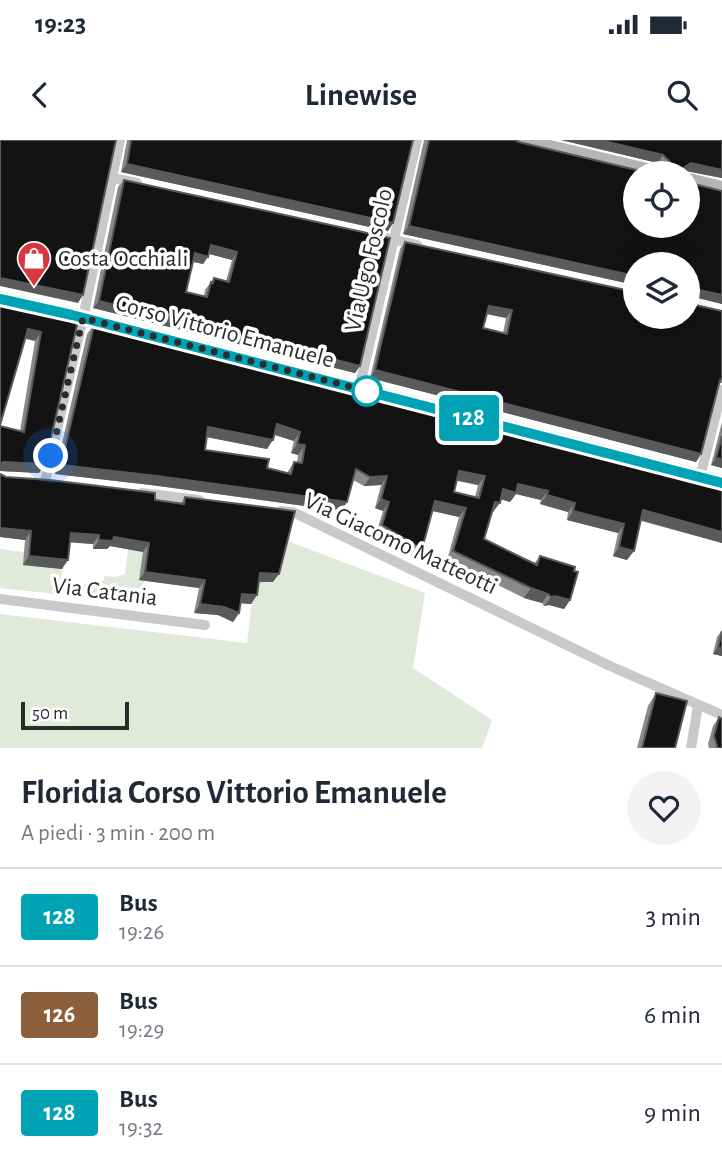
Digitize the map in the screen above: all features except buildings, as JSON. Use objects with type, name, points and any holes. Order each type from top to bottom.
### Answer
[{"type":"main road","points":[[516,140],[623,165]]},
{"type":"main road","points":[[700,184],[722,189]]},
{"type":"main road","name":"Corso Vittorio Emanuele","points":[[0,299],[722,483]]},
{"type":"street","points":[[59,483],[39,481],[83,318],[120,140]]},
{"type":"street","name":"Via Ugo Foscolo","points":[[359,389],[417,140]]},
{"type":"street","points":[[112,178],[152,187]]},
{"type":"street","points":[[366,234],[434,248]]},
{"type":"street","points":[[700,477],[722,390]]},
{"type":"street","points":[[128,491],[211,502]]},
{"type":"street","name":"Via Giacomo Matteotti","points":[[266,509],[293,512],[610,666],[722,715]]},
{"type":"street","name":"Via Catania","points":[[0,599],[205,625]]},
{"type":"street","points":[[691,748],[698,705]]},
{"type":"green space","points":[[130,535],[145,537],[141,603],[0,588],[0,549],[24,552],[24,565],[62,569],[61,586],[74,586],[104,580],[104,576],[125,574]]},
{"type":"green space","points":[[285,540],[425,593],[413,668],[492,720],[482,748],[0,748],[0,614],[247,643],[254,582]]},
{"type":"bus line","name":"128","points":[[0,299],[72,315],[722,483]]},
{"type":"place","name":"Costa Occhiali","points":[[34,288]]},
{"type":"route","points":[[51,456],[83,318],[367,391]]}]
